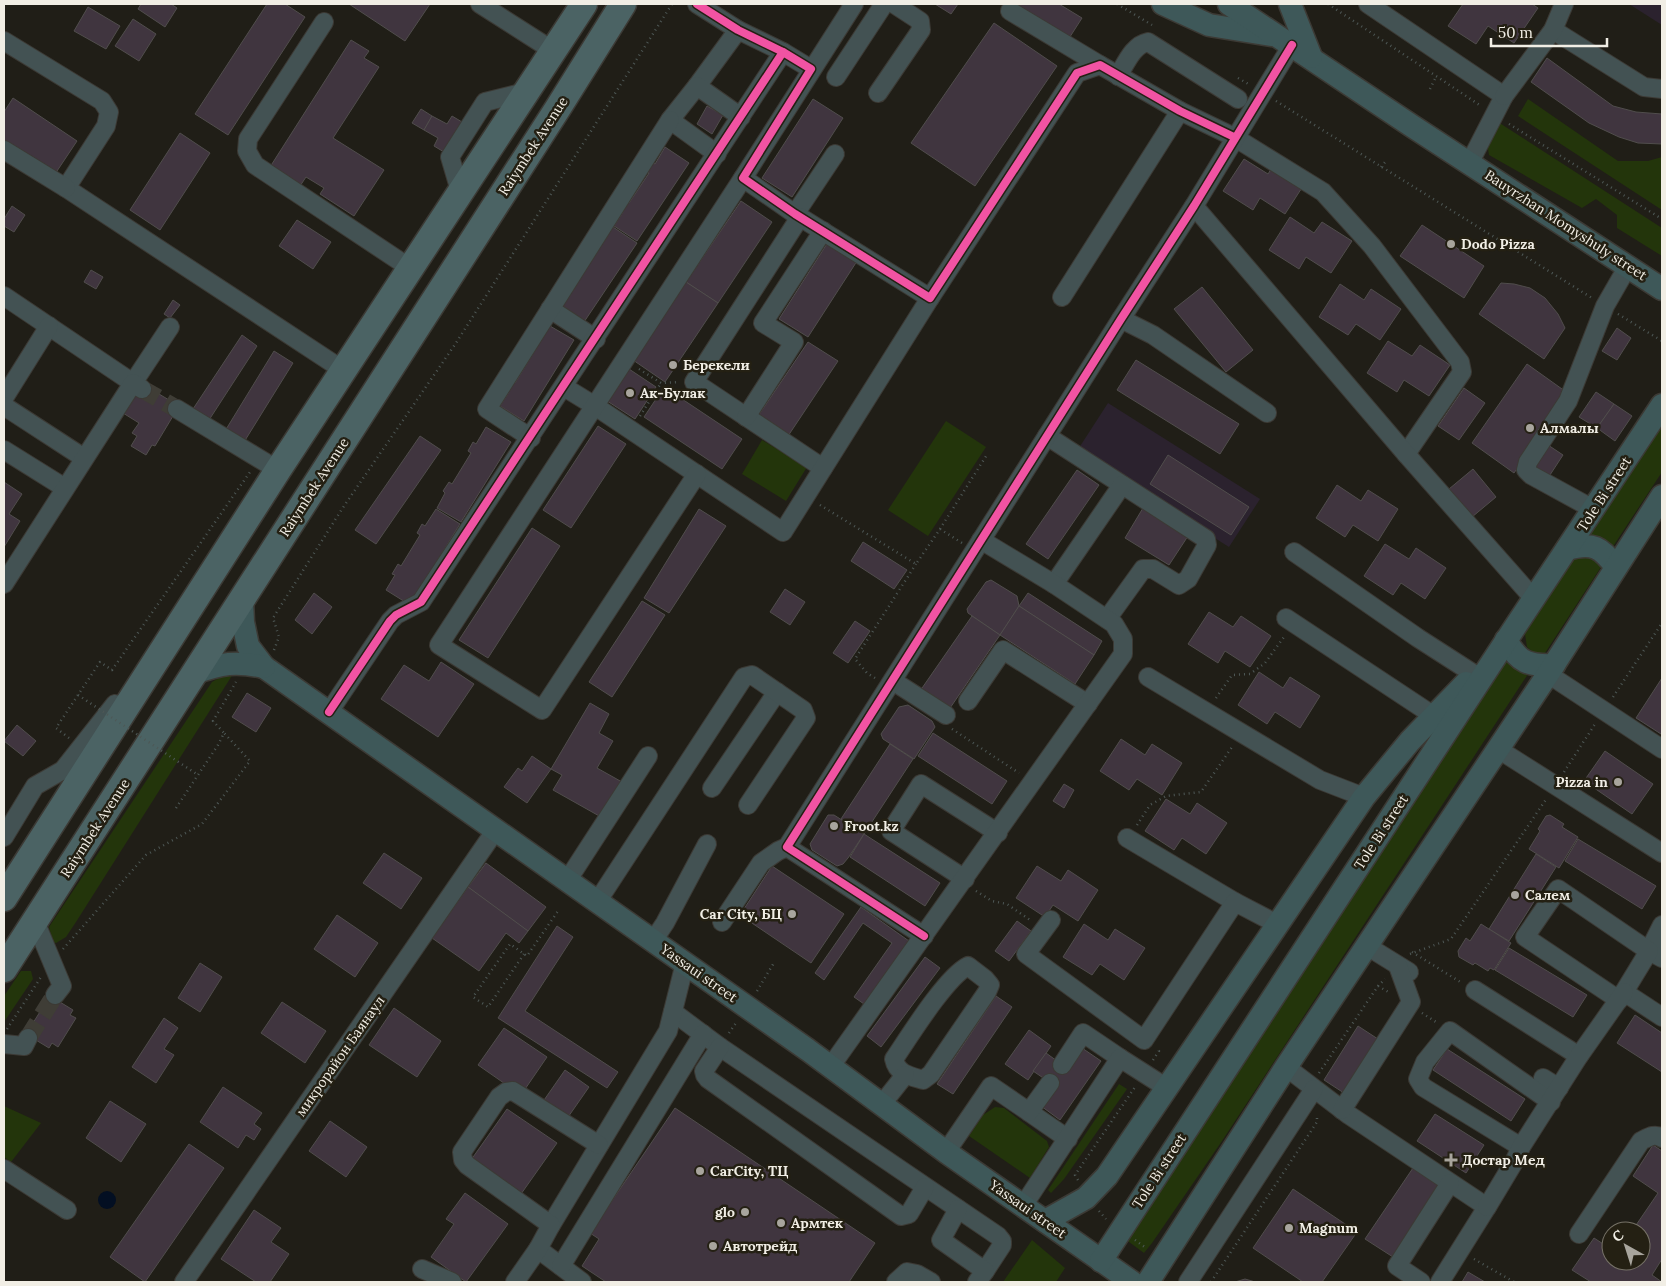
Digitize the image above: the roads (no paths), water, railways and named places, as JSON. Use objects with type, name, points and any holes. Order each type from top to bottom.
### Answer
[{"type":"highway","name":"Raiymbek Avenue","points":[[4,969],[623,4]]},
{"type":"highway","points":[[4,898],[278,470],[525,92],[577,7]]},
{"type":"main road","points":[[1163,4],[1209,25],[1285,40]]},
{"type":"main road","name":"Bauyrzhan Momyshuly street","points":[[1229,4],[1662,288]]},
{"type":"main road","points":[[1290,4],[1310,57]]},
{"type":"main road","name":"Tole Bi street","points":[[1101,1260],[1662,405]]},
{"type":"main road","points":[[1148,1282],[1286,1067],[1551,669],[1662,496]]},
{"type":"main road","points":[[1567,549],[1585,545],[1599,548],[1616,567]]},
{"type":"main road","points":[[242,600],[243,622],[248,646],[268,660]]},
{"type":"main road","points":[[1510,634],[1512,651],[1528,663],[1551,669]]},
{"type":"main road","points":[[1045,1222],[1086,1198],[1107,1176],[1364,797],[1410,741],[1510,634]]},
{"type":"main road","points":[[195,673],[215,665],[268,660]]},
{"type":"main road","name":"Yassaui street","points":[[268,660],[329,712],[495,831],[831,1066],[946,1152],[1132,1282]]},
{"type":"street","points":[[480,4],[552,50]]},
{"type":"street","points":[[697,4],[738,30],[783,52],[811,69]]},
{"type":"street","points":[[697,474],[542,710],[439,645],[854,4]]},
{"type":"street","points":[[836,77],[884,4]]},
{"type":"street","points":[[878,93],[921,30],[920,21],[894,4]]},
{"type":"street","points":[[1368,4],[1504,96]]},
{"type":"street","name":"Bauyrzhan Momyshuly street","points":[[1470,162],[1504,96],[1552,30],[1564,4]]},
{"type":"street","points":[[1010,11],[1180,111],[1234,137],[1322,192],[1372,246],[1460,362],[1462,372],[1406,454]]},
{"type":"street","points":[[324,22],[248,138],[247,151],[255,165],[410,268]]},
{"type":"street","points":[[531,438],[487,409],[670,120],[738,30]]},
{"type":"street","points":[[1552,30],[1644,87],[1662,88]]},
{"type":"street","points":[[722,922],[762,863],[787,847],[893,681],[1194,206],[1234,137],[1285,40]]},
{"type":"street","points":[[4,41],[102,101],[109,112],[106,126],[66,188]]},
{"type":"street","points":[[1118,76],[1135,49],[1140,44],[1148,42],[1238,99]]},
{"type":"street","points":[[329,712],[390,621],[396,615],[421,602],[531,438],[783,52]]},
{"type":"street","points":[[564,387],[783,532],[930,298],[1077,73],[1100,65]]},
{"type":"street","points":[[697,86],[741,117]]},
{"type":"street","points":[[1062,298],[1180,111]]},
{"type":"street","points":[[670,120],[717,154]]},
{"type":"street","points":[[4,150],[66,188],[343,370]]},
{"type":"street","points":[[823,468],[694,382],[834,154]]},
{"type":"street","points":[[743,178],[930,298]]},
{"type":"street","points":[[1194,206],[1406,454],[1534,599]]},
{"type":"street","points":[[746,417],[794,342],[764,322],[823,231]]},
{"type":"street","points":[[1593,509],[1531,475],[1526,470],[1528,462],[1568,401],[1605,306],[1628,266]]},
{"type":"street","points":[[4,296],[138,386]]},
{"type":"street","points":[[550,309],[596,339]]},
{"type":"street","points":[[1121,319],[1153,335],[1267,413]]},
{"type":"street","points":[[4,398],[49,326]]},
{"type":"street","points":[[4,584],[84,458],[138,386],[170,327]]},
{"type":"street","points":[[4,406],[84,458]]},
{"type":"street","points":[[177,409],[278,470]]},
{"type":"street","points":[[1047,436],[1206,539],[1207,545],[1188,579],[1179,585],[1153,569],[1143,569],[1107,619]]},
{"type":"street","points":[[4,450],[65,488]]},
{"type":"street","points":[[1054,584],[1122,485]]},
{"type":"street","points":[[831,1066],[998,833],[1049,752],[1088,704],[1123,654],[1123,639],[1114,624],[1054,584],[978,546]]},
{"type":"street","points":[[1294,552],[1418,638],[1474,674]]},
{"type":"street","points":[[4,837],[35,786],[63,770],[186,616]]},
{"type":"street","points":[[1290,621],[1434,716]]},
{"type":"street","points":[[968,701],[1003,650],[1088,704]]},
{"type":"street","points":[[1551,669],[1604,710],[1662,749]]},
{"type":"street","points":[[597,902],[744,677],[752,675],[803,710],[806,718],[748,805]]},
{"type":"street","points":[[1148,677],[1320,780],[1364,797]]},
{"type":"street","points":[[893,681],[946,716]]},
{"type":"street","points":[[712,788],[777,692]]},
{"type":"street","points":[[1498,748],[1662,853]]},
{"type":"street","points":[[567,881],[648,756]]},
{"type":"street","points":[[964,880],[890,831],[921,784],[998,833]]},
{"type":"street","name":"микрорайон Баянаул","points":[[184,1282],[495,831]]},
{"type":"street","points":[[1127,838],[1277,924]]},
{"type":"street","points":[[653,941],[665,923],[707,844]]},
{"type":"street","points":[[787,847],[924,936]]},
{"type":"street","points":[[1652,956],[1558,889],[1525,937],[1621,996],[1662,1017]]},
{"type":"street","points":[[1051,920],[1026,954],[1144,1040],[1236,902]]},
{"type":"street","points":[[35,921],[62,986],[56,995]]},
{"type":"street","points":[[1440,1282],[1514,1162],[1521,1146],[1579,1056],[1652,956],[1662,925]]},
{"type":"street","points":[[1342,1110],[1411,1002],[1405,970],[1367,946]]},
{"type":"street","points":[[1629,950],[1652,956]]},
{"type":"street","points":[[516,1280],[538,1250],[551,1225],[668,1031],[685,963]]},
{"type":"street","points":[[968,966],[990,985],[987,992],[931,1074],[923,1080],[905,1075],[895,1066],[894,1059],[960,970],[968,966]]},
{"type":"street","points":[[1475,990],[1579,1056]]},
{"type":"street","points":[[674,1012],[720,1047],[998,1236],[1002,1241],[1002,1245],[981,1277],[941,1240],[958,1209]]},
{"type":"street","points":[[1521,1146],[1423,1087],[1418,1079],[1425,1062],[1450,1031],[1555,1095]]},
{"type":"street","points":[[1062,1065],[1083,1033],[1167,1088]]},
{"type":"street","points":[[561,1266],[703,1034]]},
{"type":"street","points":[[4,1044],[24,1046],[28,1038]]},
{"type":"street","points":[[720,1047],[704,1071],[708,1079],[901,1216],[909,1214],[925,1186]]},
{"type":"street","points":[[1023,1206],[1120,1058]]},
{"type":"street","points":[[1286,1067],[1342,1110],[1487,1207]]},
{"type":"street","points":[[882,1104],[905,1075]]},
{"type":"street","points":[[1543,1078],[1555,1095]]},
{"type":"street","points":[[1029,1112],[1050,1082]]},
{"type":"street","points":[[946,1152],[991,1086],[1068,1139]]},
{"type":"street","points":[[1188,1282],[1315,1090]]},
{"type":"street","points":[[551,1225],[467,1166],[463,1160],[462,1152],[499,1097],[506,1092],[512,1091],[599,1145]]},
{"type":"street","points":[[1580,1234],[1641,1141],[1651,1136],[1662,1138]]},
{"type":"street","points":[[5,1171],[67,1210]]},
{"type":"street","points":[[1421,1282],[1397,1266],[1450,1183]]},
{"type":"street","points":[[538,1250],[582,1282]]},
{"type":"street","points":[[422,1269],[452,1282]]},
{"type":"street","points":[[896,1282],[907,1272],[917,1274],[931,1282]]},
{"type":"water","points":[[107,1191],[113,1194],[116,1200],[113,1206],[107,1209],[101,1206],[98,1200],[101,1194]]},
{"type":"tunnel","points":[[142,389],[177,409]]},
{"type":"tunnel","points":[[28,1038],[55,995]]},
{"type":"place","name":"Dodo Pizza","points":[[1451,244]]},
{"type":"place","name":"Берекели","points":[[673,365]]},
{"type":"place","name":"Ак-Булак","points":[[630,393]]},
{"type":"place","name":"Алмалы","points":[[1530,428]]},
{"type":"place","name":"Pizza in","points":[[1618,782]]},
{"type":"place","name":"Froot.kz","points":[[834,826]]},
{"type":"place","name":"Салем","points":[[1515,895]]},
{"type":"place","name":"Car City, БЦ","points":[[792,914]]},
{"type":"place","name":"Достар Мед","points":[[1451,1160]]},
{"type":"place","name":"CarCity, ТЦ","points":[[700,1171]]},
{"type":"place","name":"glo","points":[[745,1212]]},
{"type":"place","name":"Армтек","points":[[781,1223]]},
{"type":"place","name":"Magnum","points":[[1289,1228]]},
{"type":"place","name":"Автотрейд","points":[[713,1246]]}]
